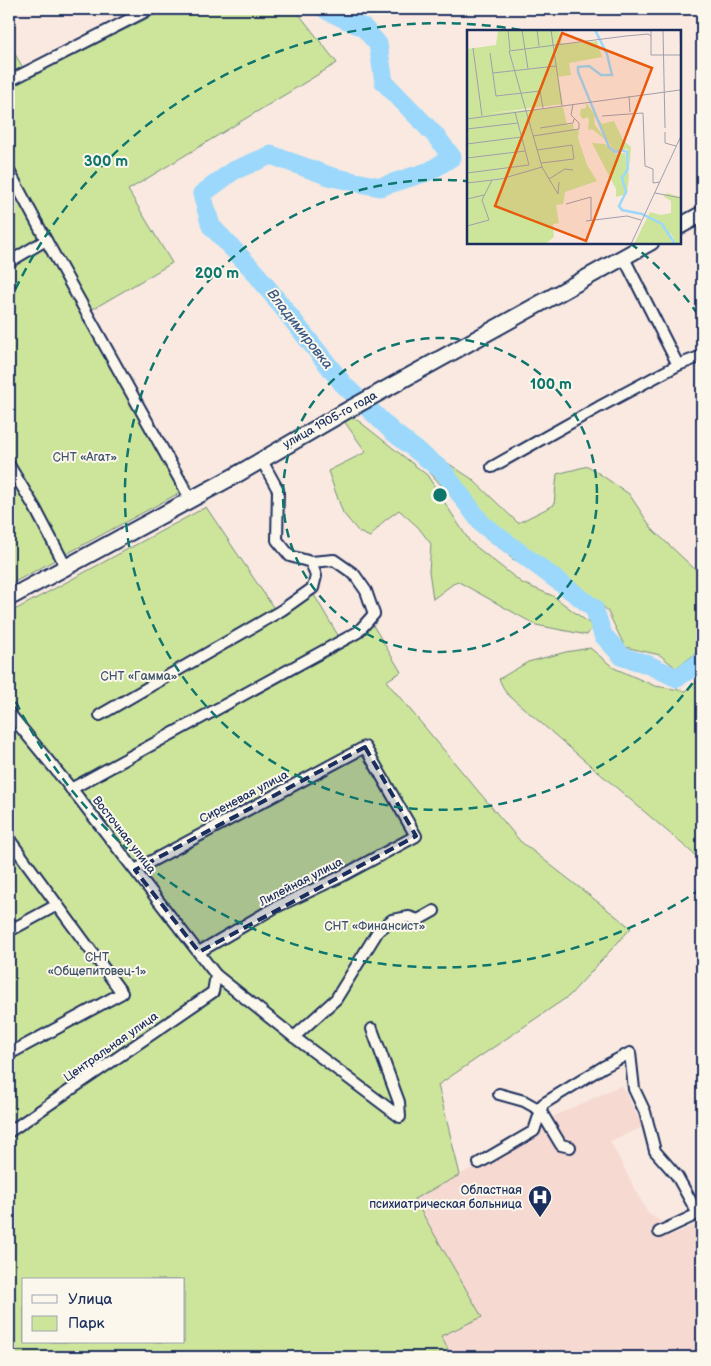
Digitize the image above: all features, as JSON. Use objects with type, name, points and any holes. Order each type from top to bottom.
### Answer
[{"type":"street","points":[[9,81],[150,9]]},
{"type":"street","points":[[9,171],[191,500]]},
{"type":"street","points":[[681,225],[702,214]]},
{"type":"street","points":[[9,262],[46,240]]},
{"type":"street","name":"улица 1905-го года","points":[[9,598],[191,500],[346,411],[648,244]]},
{"type":"street","points":[[624,258],[678,365]]},
{"type":"street","points":[[492,467],[678,365],[702,356]]},
{"type":"street","points":[[71,788],[358,632],[374,614],[366,592],[354,574],[334,560],[311,562],[290,556],[277,540],[278,490],[261,459]]},
{"type":"street","points":[[9,465],[35,508],[66,567]]},
{"type":"street","points":[[100,714],[232,640],[282,610],[313,588],[316,576],[311,562]]},
{"type":"street","name":"Восточная улица","points":[[9,714],[71,788],[216,975],[294,1037],[400,1116],[399,1102],[372,1029]]},
{"type":"street","name":"Сиреневая улица","points":[[135,870],[365,747],[416,836]]},
{"type":"street","name":"Лилейная улица","points":[[198,952],[274,908],[416,836]]},
{"type":"street","points":[[9,839],[122,993],[9,1054]]},
{"type":"street","points":[[9,931],[56,905]]},
{"type":"street","points":[[294,1037],[336,999],[378,931],[392,920],[409,917],[418,920],[434,911]]},
{"type":"street","name":"Центральная улица","points":[[9,1132],[212,992],[216,975]]},
{"type":"street","points":[[478,1163],[534,1131],[543,1104],[603,1067],[630,1053],[634,1089],[644,1112],[655,1151],[677,1176],[700,1213],[659,1232]]},
{"type":"street","points":[[499,1094],[524,1101],[540,1110],[561,1145],[570,1147]]},
{"type":"highlighted area","points":[[365,747],[416,836],[199,952],[135,870]]},
{"type":"shaded area","name":"Областная психиатрическая больница","points":[[622,1085],[643,1127],[610,1141],[648,1214],[664,1223],[671,1236],[702,1222],[702,1357],[452,1357],[441,1336],[482,1317],[414,1199],[551,1126],[548,1119]]},
{"type":"green space","name":"СНТ «Агат»","points":[[166,9],[295,9],[337,63],[128,190],[172,263],[86,313],[192,486],[9,585],[9,44],[29,78]]},
{"type":"green space","points":[[351,415],[427,475],[470,542],[522,583],[553,596],[593,626],[587,635],[536,625],[457,581],[433,599],[429,571],[431,544],[418,527],[399,510],[384,521],[370,537],[359,532],[343,513],[328,471],[366,452],[344,421]]},
{"type":"green space","points":[[437,456],[472,479],[518,523],[554,505],[557,474],[588,466],[629,494],[653,530],[699,573],[702,572],[702,649],[676,668],[660,655],[625,647],[607,610],[577,584],[512,559],[455,501],[426,468]]},
{"type":"green space","name":"СНТ «Финансист»","points":[[206,507],[279,616],[314,595],[339,637],[371,622],[401,672],[386,681],[520,841],[631,928],[569,996],[438,1085],[460,1175],[414,1199],[482,1317],[441,1336],[452,1357],[9,1357],[9,613]]},
{"type":"green space","points":[[590,648],[614,668],[655,686],[686,691],[702,677],[702,861],[506,693],[499,679],[528,662]]},
{"type":"waterway","name":"Владимировка","points":[[325,9],[364,28],[378,44],[384,82],[435,135],[452,157],[430,171],[380,187],[332,177],[271,155],[233,171],[202,194],[211,226],[254,271],[343,384],[393,432],[443,471],[482,524],[594,608],[603,635],[623,657],[647,664],[677,678],[702,661]]},
{"type":"place","name":"Областная психиатрическая больница","points":[[540,1218]]},
{"type":"park label","name":"СНТ «Гамма»","points":[[139,676]]},
{"type":"park label","name":"СНТ «Общепитовец-1»","points":[[97,964]]}]
